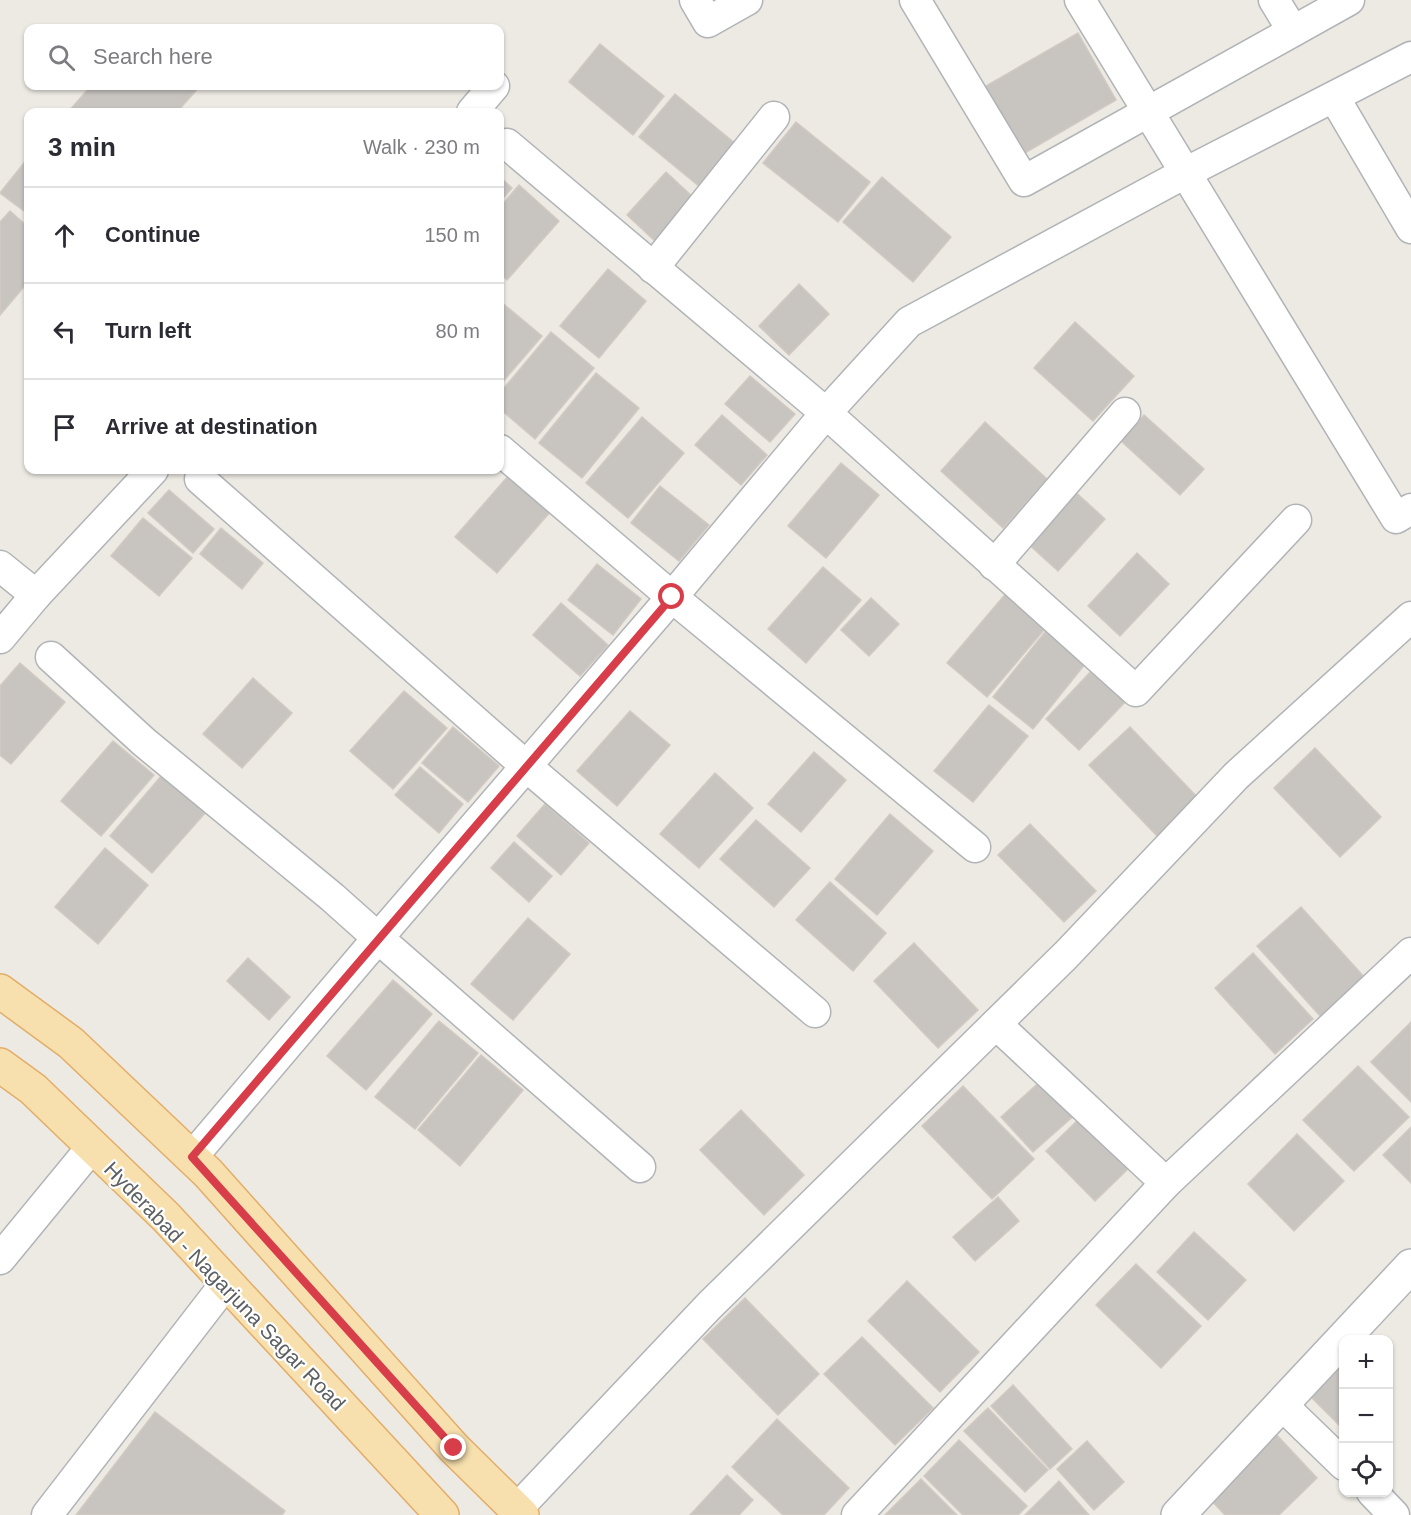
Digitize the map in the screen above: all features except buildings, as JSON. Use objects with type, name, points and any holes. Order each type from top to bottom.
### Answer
[{"type":"main road","points":[[0,991],[71,1043],[192,1157],[454,1448],[519,1512]]},
{"type":"main road","name":"Hyderabad - Nagarjuna Sagar Road","points":[[0,1065],[33,1089],[166,1217],[442,1515]]},
{"type":"street","points":[[695,0],[708,22],[747,0]]},
{"type":"street","points":[[915,0],[1024,181],[1349,0]]},
{"type":"street","points":[[1080,0],[1396,518],[1411,509]]},
{"type":"street","points":[[1274,0],[1293,31]]},
{"type":"street","points":[[192,1157],[672,597],[826,412],[909,322],[1187,172],[1411,57]]},
{"type":"street","points":[[475,108],[491,90]]},
{"type":"street","points":[[1334,97],[1411,228]]},
{"type":"street","points":[[652,268],[774,117]]},
{"type":"street","points":[[507,144],[826,412],[1136,691],[1296,520]]},
{"type":"street","points":[[994,565],[1125,413]]},
{"type":"street","points":[[504,453],[672,597],[975,847]]},
{"type":"street","points":[[0,638],[36,595],[149,474]]},
{"type":"street","points":[[200,479],[526,765],[815,1012]]},
{"type":"street","points":[[0,566],[36,595]]},
{"type":"street","points":[[519,1512],[754,1260],[1066,955],[1236,776],[1411,617]]},
{"type":"street","points":[[51,657],[144,742],[332,897],[640,1167]]},
{"type":"street","points":[[857,1515],[1166,1183],[1411,953]]},
{"type":"street","points":[[996,1024],[1166,1183]]},
{"type":"street","points":[[0,1259],[92,1147]]},
{"type":"street","points":[[1178,1515],[1411,1266]]},
{"type":"street","points":[[47,1515],[226,1283]]},
{"type":"street","points":[[1281,1404],[1339,1460]]},
{"type":"street","points":[[1376,1497],[1394,1515]]},
{"type":"route","points":[[454,1448],[192,1157],[672,597]]}]
